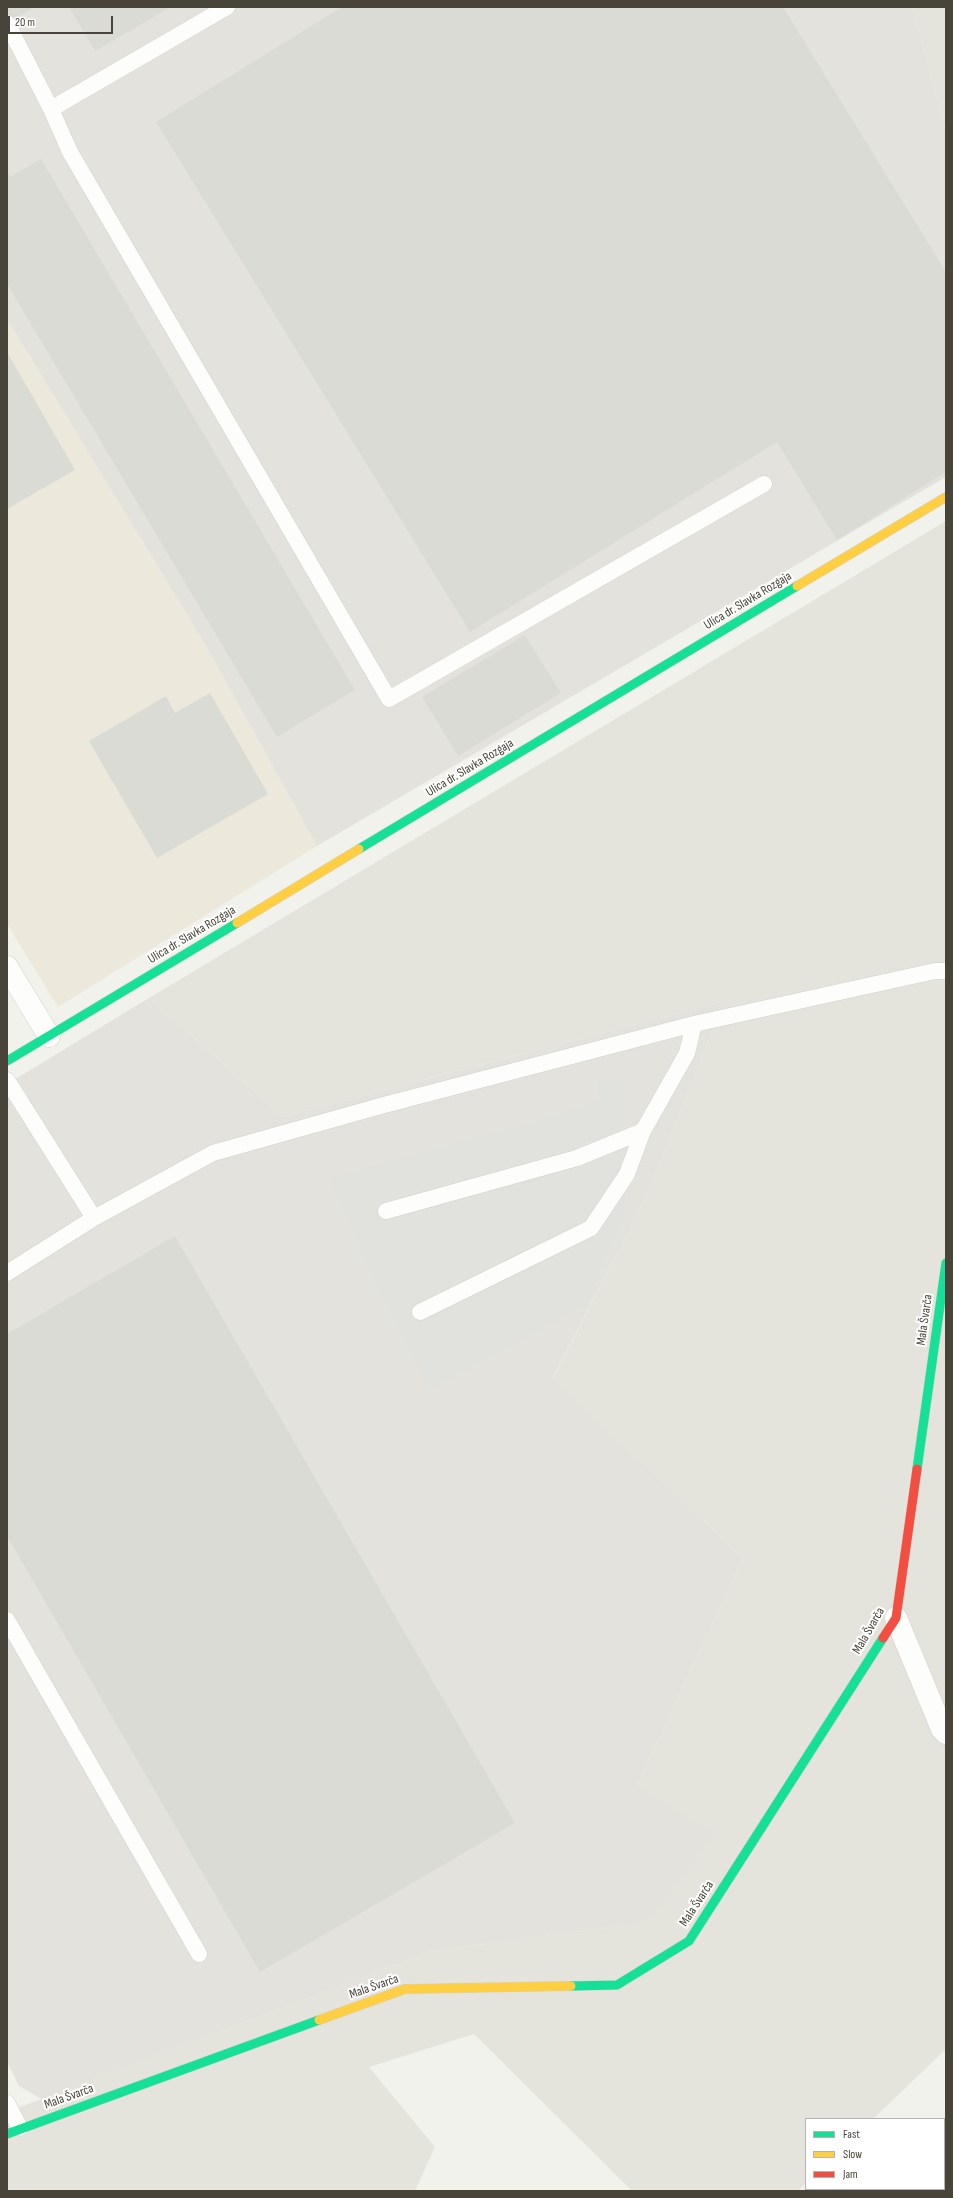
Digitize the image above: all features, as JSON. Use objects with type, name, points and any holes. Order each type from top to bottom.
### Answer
[{"type":"street","name":"Ulica dr. Slavka Rozgaja","points":[[7,1061],[946,498]]},
{"type":"street","points":[[7,966],[49,1036]]},
{"type":"street","name":"Mala Švarča","points":[[14,2131],[405,1989],[617,1984],[689,1941],[896,1618],[946,1263]]},
{"type":"street","points":[[896,1618],[942,1729],[946,1733]]},
{"type":"lane","points":[[51,109],[227,7]]},
{"type":"lane","points":[[7,23],[51,109],[70,152],[389,699],[764,484]]},
{"type":"lane","points":[[7,1273],[94,1218],[213,1152],[384,1105],[694,1024],[935,971],[946,971]]},
{"type":"lane","points":[[420,1312],[591,1228],[627,1174],[643,1131],[687,1053],[694,1024]]},
{"type":"lane","points":[[7,1080],[94,1218]]},
{"type":"lane","points":[[386,1211],[577,1158],[643,1131]]},
{"type":"lane","points":[[7,1620],[199,1954]]},
{"type":"lane","points":[[7,2103],[14,2131]]},
{"type":"shaded area","points":[[7,7],[912,7],[946,132],[946,477],[317,846],[205,644],[7,319]]},
{"type":"shaded area","points":[[912,7],[946,7],[946,132]]},
{"type":"shaded area","points":[[7,319],[205,644],[317,846],[58,1007],[7,924]]},
{"type":"shaded area","points":[[946,521],[946,2049],[874,2118],[805,2118],[805,2184],[798,2191],[632,2191],[474,2034],[369,2067],[435,2147],[415,2191],[7,2191],[7,2112],[432,1951],[649,1922],[637,1785],[743,1558],[553,1379],[646,1197],[724,1001],[283,1117],[149,998]]},
{"type":"shaded area","points":[[149,998],[283,1117],[724,1001],[646,1197],[553,1378],[743,1558],[637,1785],[715,1834],[649,1922],[432,1951],[42,2099],[19,2086],[7,2062],[7,1084]]},
{"type":"shaded area","points":[[622,1079],[625,1216],[584,1306],[431,1389],[379,1292],[330,1178],[548,1118],[597,1100],[597,1080]]},
{"type":"building","points":[[7,7],[34,7],[7,24]]},
{"type":"building","points":[[69,7],[171,7],[95,51]]},
{"type":"building","points":[[342,7],[783,7],[946,272],[946,472],[837,540],[777,442],[470,632],[156,122]]},
{"type":"building","points":[[41,159],[355,690],[277,737],[7,284],[7,171],[10,177]]},
{"type":"building","points":[[7,352],[75,470],[7,509]]},
{"type":"building","points":[[525,635],[561,693],[458,756],[422,697]]},
{"type":"building","points":[[210,693],[268,794],[157,858],[89,741],[166,696],[175,713]]},
{"type":"building","points":[[175,1236],[515,1823],[260,1972],[7,1536],[7,1334]]},
{"type":"traffic: fast","points":[[359,849],[797,586]]},
{"type":"traffic: fast","points":[[7,1061],[237,923]]},
{"type":"traffic: fast","points":[[917,1469],[946,1263]]},
{"type":"traffic: fast","points":[[571,1986],[617,1985],[689,1941],[883,1638]]},
{"type":"traffic: fast","points":[[7,2134],[319,2020]]},
{"type":"traffic: slow","points":[[797,586],[946,497]]},
{"type":"traffic: slow","points":[[237,923],[359,849]]},
{"type":"traffic: slow","points":[[319,2020],[405,1989],[571,1986]]},
{"type":"traffic: jam","points":[[883,1638],[896,1618],[917,1469]]}]
